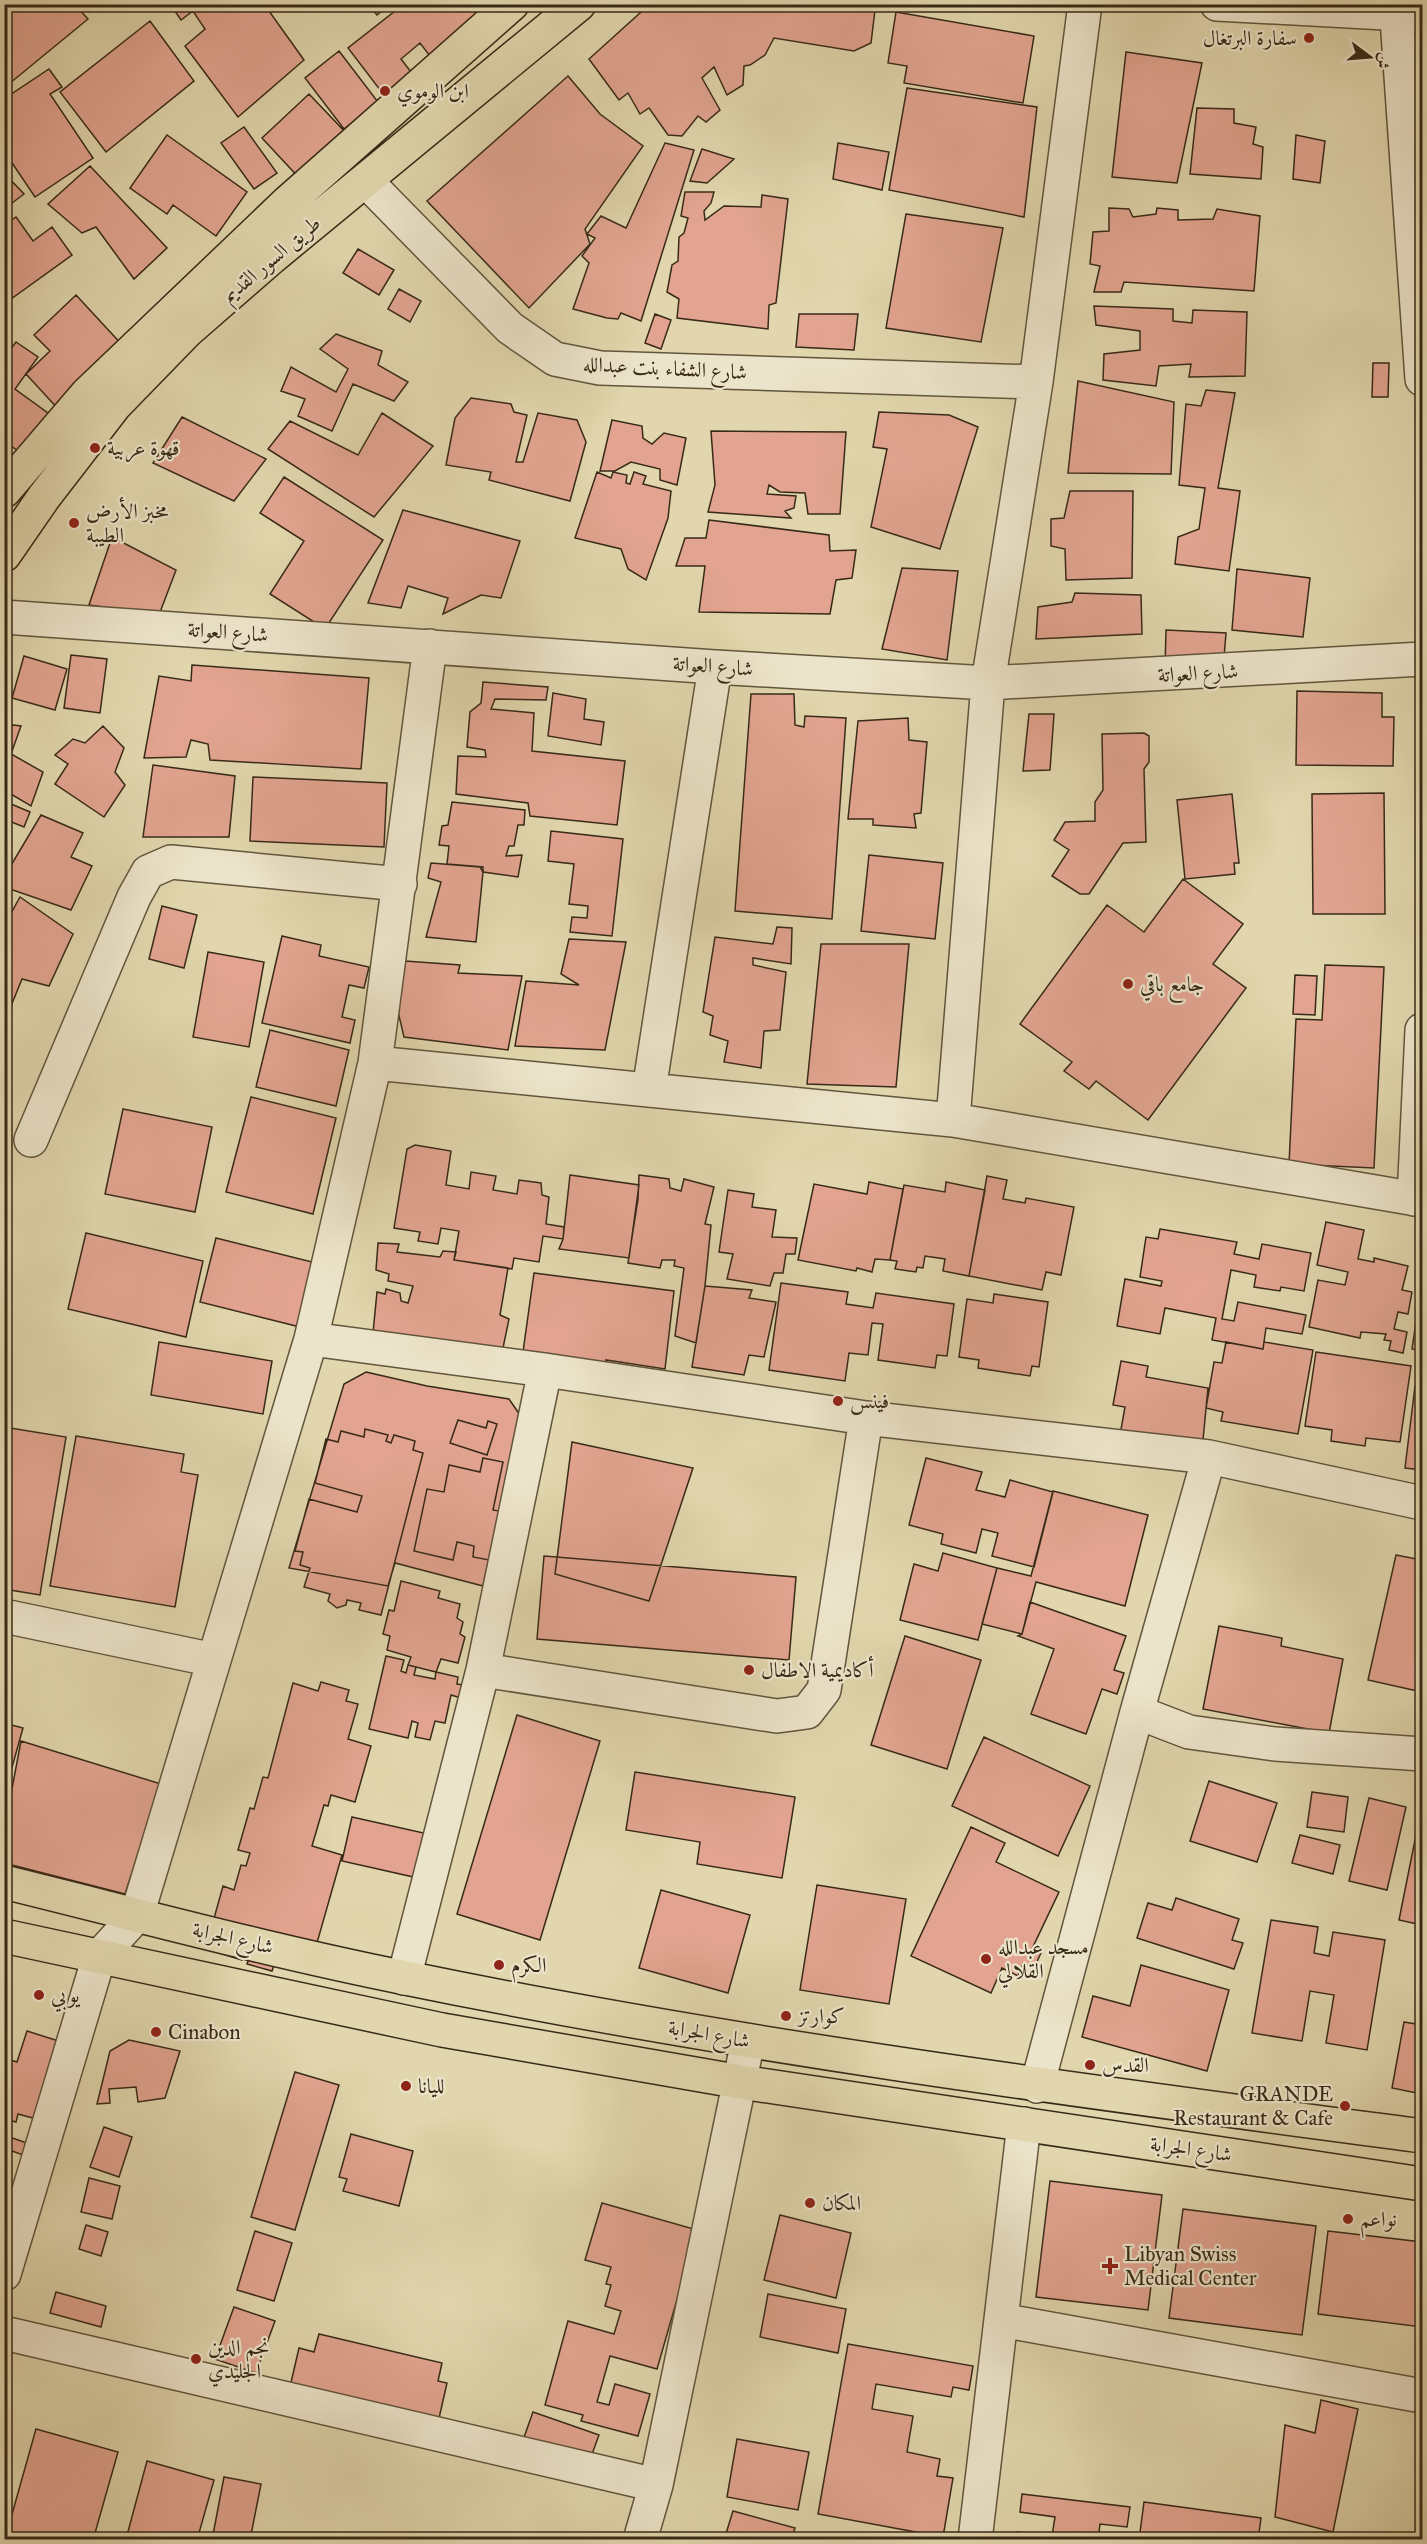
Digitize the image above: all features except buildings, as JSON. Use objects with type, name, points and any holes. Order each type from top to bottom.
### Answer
[{"type":"main road","name":"طريق السور القديم","points":[[4,491],[87,394],[288,202],[512,4]]},
{"type":"main road","name":"طريق السور القديم","points":[[4,555],[44,497],[116,405],[187,331],[272,257],[579,4]]},
{"type":"main road","name":"شارع الجرابة","points":[[4,1882],[404,1978],[748,2041],[1037,2086],[1422,2136]]},
{"type":"main road","name":"شارع الجرابة","points":[[4,1936],[442,2030],[741,2082],[1422,2184]]},
{"type":"street","points":[[953,1120],[988,682],[1036,382],[1085,4]]},
{"type":"street","points":[[1217,4],[1406,11],[1422,379]]},
{"type":"street","name":"شارع الشفاء بنت عبدالله","points":[[366,181],[510,328],[555,359],[600,368],[1036,382]]},
{"type":"street","name":"شارع العواتة","points":[[4,616],[715,667],[988,682],[1422,659]]},
{"type":"street","points":[[4,2274],[99,1957],[137,1915],[311,1339],[375,1062],[430,646]]},
{"type":"street","points":[[649,1090],[715,667]]},
{"type":"street","points":[[31,1140],[134,897],[148,873],[171,862],[400,884]]},
{"type":"street","points":[[375,1062],[953,1120],[1418,1199],[1422,1030]]},
{"type":"street","points":[[311,1339],[545,1370],[866,1418],[1209,1458],[1422,1503]]},
{"type":"street","points":[[404,1978],[483,1670],[545,1370]]},
{"type":"street","points":[[483,1670],[777,1716],[807,1712],[824,1690],[866,1418]]},
{"type":"street","points":[[1037,2086],[1137,1712],[1209,1458]]},
{"type":"street","points":[[4,1616],[214,1660]]},
{"type":"street","points":[[1137,1712],[1189,1732],[1275,1744],[1422,1754]]},
{"type":"street","points":[[640,2540],[656,2485],[748,2041]]},
{"type":"street","points":[[975,2540],[1024,2124]]},
{"type":"street","points":[[1001,2320],[1422,2396]]},
{"type":"street","points":[[4,2333],[656,2485]]},
{"type":"place","name":"سفارة البرتغال","points":[[1309,38]]},
{"type":"place","name":"ابن الوموي","points":[[385,91]]},
{"type":"place","name":"قهوة عربية","points":[[95,448]]},
{"type":"place","name":"مخبز الأرض الطيبة","points":[[74,523]]},
{"type":"place","name":"جامع باقي","points":[[1128,984]]},
{"type":"place","name":"فينس","points":[[838,1401]]},
{"type":"place","name":"أكاديمية الاطفال","points":[[749,1670]]},
{"type":"place","name":"مسجد عبدالله القلالي","points":[[986,1959]]},
{"type":"place","name":"الكرم","points":[[499,1965]]},
{"type":"place","name":"يوبي","points":[[39,1995]]},
{"type":"place","name":"كوارتز","points":[[786,2016]]},
{"type":"place","name":"Cinabon","points":[[156,2032]]},
{"type":"place","name":"القدس","points":[[1090,2065]]},
{"type":"place","name":"لليانا","points":[[406,2086]]},
{"type":"place","name":"GRANDE Restaurant & Cafe","points":[[1345,2106]]},
{"type":"place","name":"المكان","points":[[810,2203]]},
{"type":"place","name":"نواعم","points":[[1348,2219]]},
{"type":"place","name":"Libyan Swiss Medical Center","points":[[1110,2266]]},
{"type":"place","name":"نجم الدين الجليدي","points":[[196,2359]]}]
